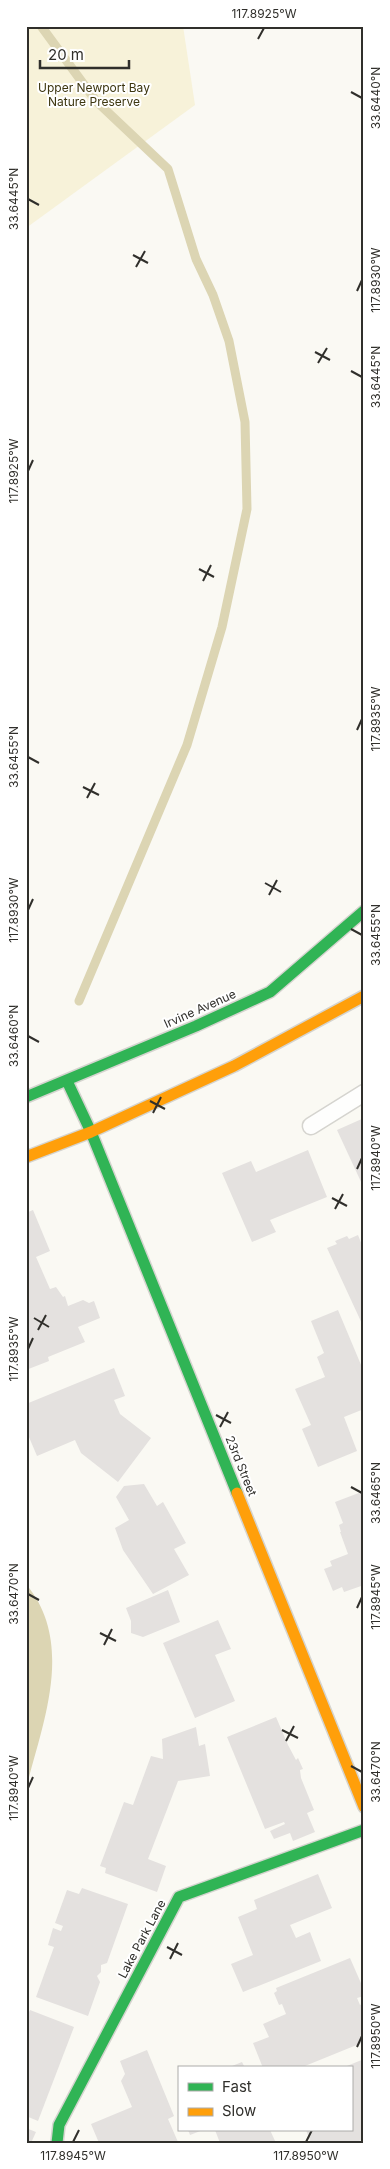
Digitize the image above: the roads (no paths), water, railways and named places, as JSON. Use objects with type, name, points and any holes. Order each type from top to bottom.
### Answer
[{"type":"street","name":"Irvine Avenue","points":[[26,1097],[196,1026],[270,992],[364,911]]},
{"type":"street","points":[[26,1157],[91,1132],[234,1066],[364,996]]},
{"type":"street","name":"23rd Street","points":[[67,1080],[91,1132],[364,1807]]},
{"type":"street","name":"Lake Park Lane","points":[[57,2143],[59,2126],[179,1897],[364,1830]]},
{"type":"lane","points":[[311,1126],[364,1093]]},
{"type":"waterway","points":[[41,26],[96,101],[168,169],[196,259],[213,295],[229,341],[245,422],[247,509],[222,627],[187,745],[79,1001]]},
{"type":"park label","name":"Upper Newport Bay Nature Preserve","points":[[94,95]]}]
